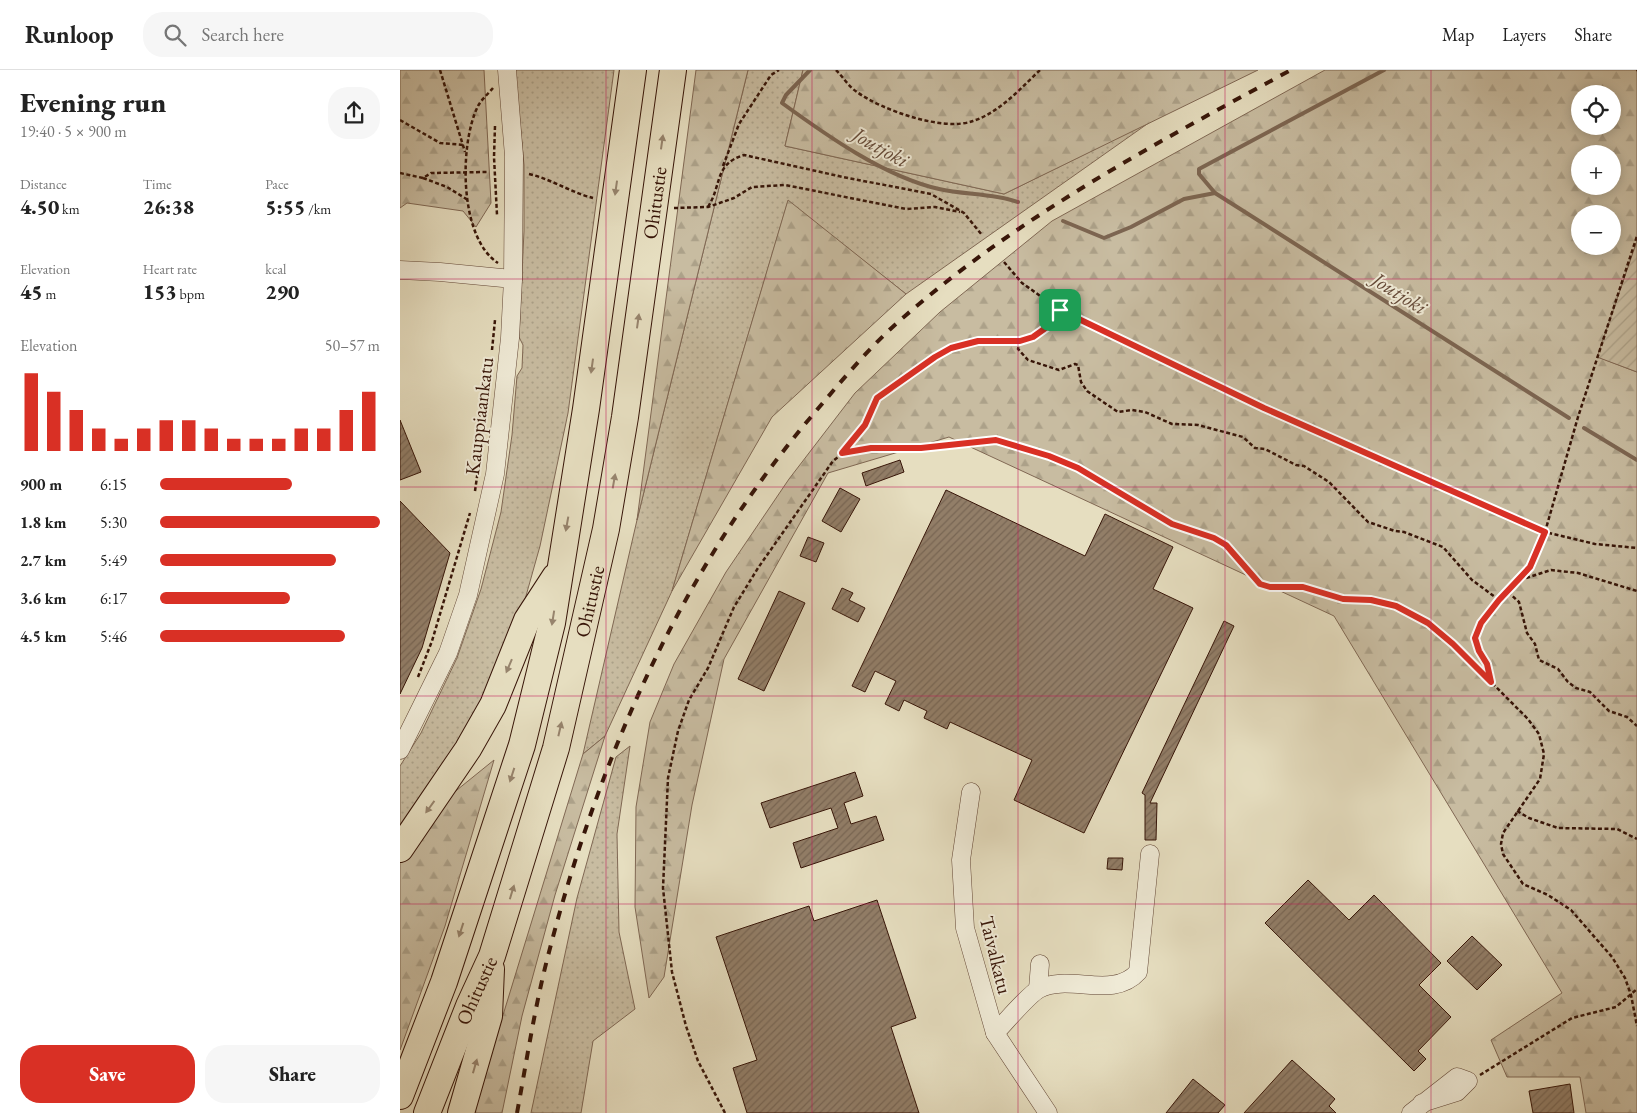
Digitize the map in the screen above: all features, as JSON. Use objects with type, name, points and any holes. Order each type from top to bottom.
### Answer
[{"type":"highway","name":"Ohitustie","points":[[400,1096],[444,982],[522,745],[552,623],[586,408],[633,70]]},
{"type":"highway","name":"Ohitustie","points":[[427,1113],[469,1006],[492,956],[556,748],[606,529],[625,417],[673,70]]},
{"type":"highway","points":[[400,849],[437,798],[472,742],[493,705],[527,620],[559,570]]},
{"type":"highway","points":[[461,1113],[489,1016],[492,956]]},
{"type":"street","name":"Kauppiaankatu","points":[[400,750],[448,653],[468,595],[495,474],[510,338],[513,279],[514,156],[499,75]]},
{"type":"street","points":[[400,270],[513,279]]},
{"type":"street","name":"Taivalkatu","points":[[971,792],[961,860],[965,928],[995,1033],[1048,1113]]},
{"type":"street","points":[[995,1033],[1038,990],[1064,984],[1118,985],[1133,978],[1138,972],[1150,854]]},
{"type":"street","points":[[1038,990],[1040,964]]},
{"type":"street","points":[[1416,1108],[1457,1092],[1468,1081]]},
{"type":"path","points":[[440,70],[466,154]]},
{"type":"path","points":[[708,207],[716,195],[718,180],[739,124],[771,75],[779,70]]},
{"type":"path","points":[[836,70],[855,91],[877,105],[932,122],[958,124],[972,122],[998,108],[1040,70]]},
{"type":"path","points":[[499,75],[493,88],[479,105],[466,154],[465,171],[468,200],[481,246],[489,257],[501,264],[500,256]]},
{"type":"path","points":[[493,88],[494,97]]},
{"type":"path","points":[[400,120],[440,143],[464,145]]},
{"type":"path","points":[[496,124],[494,157],[498,223]]},
{"type":"path","points":[[723,168],[732,158],[744,154],[843,177],[931,194],[964,213],[982,234]]},
{"type":"path","points":[[400,172],[447,187],[468,200]]},
{"type":"path","points":[[423,178],[432,173],[487,172]]},
{"type":"path","points":[[526,174],[543,177],[580,195],[593,198]]},
{"type":"path","points":[[674,208],[708,207],[734,198],[752,188],[785,185],[906,210],[934,208],[964,213]]},
{"type":"path","points":[[1491,682],[1487,664],[1479,651],[1475,638],[1481,623],[1499,600],[1530,567],[1545,532],[1578,416],[1637,236]]},
{"type":"path","points":[[1004,262],[1022,283],[1060,310],[1264,408],[1545,532],[1596,544],[1637,548]]},
{"type":"path","points":[[725,1113],[698,1061],[686,1026],[672,972],[663,888],[668,778],[678,731],[686,708],[708,668],[734,607],[825,470],[865,425],[877,398],[935,357],[951,348],[978,341],[1020,341],[1033,337],[1047,327],[1060,310]]},
{"type":"path","points":[[492,356],[495,318]]},
{"type":"path","points":[[1020,341],[1018,349],[1028,360],[1059,370],[1075,364],[1078,365],[1081,382],[1087,391],[1118,412],[1132,410],[1144,412],[1172,424],[1198,425],[1243,437],[1255,448],[1279,454],[1289,462],[1304,466],[1321,475],[1368,522],[1404,532],[1443,547],[1472,580],[1499,600]]},
{"type":"path","points":[[474,495],[484,423]]},
{"type":"path","points":[[842,453],[871,448],[921,448],[996,440],[1049,456],[1085,472],[1172,524],[1214,538],[1226,545],[1260,584],[1270,587],[1303,587],[1343,599],[1371,600],[1396,606],[1428,623],[1453,644],[1528,719],[1539,734],[1544,754],[1540,779],[1503,833],[1501,844],[1503,854],[1522,884],[1548,895],[1571,910],[1612,957],[1625,978],[1631,994],[1637,1026]]},
{"type":"path","points":[[418,678],[432,641],[472,505]]},
{"type":"path","points":[[1518,581],[1551,570],[1578,573],[1637,591]]},
{"type":"path","points":[[1508,592],[1519,602],[1527,633],[1535,644],[1539,660],[1544,664],[1551,665],[1576,688],[1590,692],[1609,711],[1627,716],[1637,726]]},
{"type":"path","points":[[1517,811],[1529,818],[1558,828],[1617,829],[1637,839]]},
{"type":"path","points":[[1468,1081],[1572,1018],[1616,1007],[1637,989]]},
{"type":"green space","points":[[400,70],[484,70],[491,203],[476,227],[463,211],[407,203],[400,208]]},
{"type":"green space","points":[[515,70],[614,70],[568,413],[540,546],[524,603],[484,701],[400,833],[400,766],[421,733],[457,658],[481,589],[501,512],[512,435],[517,376],[522,368],[523,345],[519,337],[524,231],[524,165]]},
{"type":"green space","points":[[696,70],[748,70],[637,520]]},
{"type":"green space","points":[[748,70],[803,70],[785,146],[1004,194],[1150,122],[906,294],[788,201],[672,591],[605,736],[583,754],[637,520]]},
{"type":"green space","points":[[803,70],[1258,70],[1004,194],[785,146]]},
{"type":"green space","points":[[1325,70],[1637,70],[1637,241],[1598,357],[1637,372],[1637,1113],[1586,1113],[1580,1077],[1507,1077],[1491,1040],[1562,993],[1334,616],[949,437],[828,473],[724,659],[692,805],[664,977],[649,998],[635,907],[636,807],[650,722],[674,664],[726,572],[789,479],[855,393],[940,312],[1052,221]]},
{"type":"green space","points":[[788,200],[906,294],[772,417],[672,591]]},
{"type":"green space","points":[[1637,241],[1637,372],[1597,357]]},
{"type":"green space","points":[[605,736],[555,895],[522,1016],[502,1113],[473,1113],[583,754]]},
{"type":"green space","points":[[630,746],[617,834],[619,932],[635,1009],[593,1041],[581,1113],[531,1113],[577,898],[616,757]]},
{"type":"green space","points":[[494,760],[445,926],[400,1050],[400,862],[412,849],[452,794]]},
{"type":"building","points":[[400,420],[421,472],[400,480]]},
{"type":"building","points":[[900,460],[904,472],[866,486],[862,473]]},
{"type":"building","points":[[840,488],[860,499],[841,532],[822,521]]},
{"type":"building","points":[[946,490],[1085,556],[1105,514],[1173,547],[1153,589],[1193,608],[1084,833],[1014,800],[1032,760],[950,722],[947,729],[924,718],[927,711],[904,700],[899,711],[885,704],[896,681],[875,671],[865,692],[852,686]]},
{"type":"building","points":[[400,501],[450,553],[422,648],[400,694]]},
{"type":"building","points":[[808,537],[824,543],[816,562],[800,556]]},
{"type":"building","points":[[842,588],[853,593],[849,600],[865,608],[858,622],[832,609]]},
{"type":"building","points":[[779,591],[805,603],[764,691],[738,679]]},
{"type":"building","points":[[1224,621],[1234,626],[1150,803],[1157,803],[1156,840],[1145,840],[1145,795],[1142,793]]},
{"type":"building","points":[[855,772],[863,796],[844,803],[851,824],[876,816],[884,840],[801,868],[793,843],[838,828],[831,808],[770,828],[761,803]]},
{"type":"building","points":[[1108,858],[1123,858],[1122,870],[1107,869]]},
{"type":"building","points":[[1308,880],[1349,920],[1374,895],[1441,963],[1419,985],[1451,1017],[1418,1051],[1426,1059],[1414,1071],[1265,923]]},
{"type":"building","points":[[877,900],[916,1018],[891,1027],[919,1113],[747,1113],[733,1068],[757,1060],[716,937],[809,906],[814,921]]},
{"type":"building","points":[[1472,936],[1502,965],[1477,990],[1447,961]]},
{"type":"building","points":[[1292,1060],[1335,1099],[1329,1106],[1336,1113],[1244,1113]]},
{"type":"building","points":[[1193,1079],[1225,1105],[1218,1113],[1166,1113]]},
{"type":"building","points":[[1570,1084],[1574,1113],[1533,1113],[1529,1091]]},
{"type":"waterway","name":"Joutjoki","points":[[810,70],[786,95],[782,103],[857,154],[898,175],[939,189],[998,197],[1018,202]]},
{"type":"waterway","name":"Joutjoki","points":[[1384,70],[1199,169],[1199,174],[1215,193],[1569,418]]},
{"type":"waterway","name":"Joutjoki","points":[[1063,221],[1104,238],[1131,227],[1184,199],[1215,193]]},
{"type":"waterway","name":"Joutjoki","points":[[1584,428],[1637,460]]},
{"type":"railway","points":[[517,1113],[535,1012],[549,952],[594,806],[621,735],[652,666],[687,598],[725,533],[768,471],[816,411],[870,350],[905,316],[949,279],[995,245],[1091,182],[1291,70]]},
{"type":"route","points":[[1060,310],[1264,408],[1391,463],[1448,491],[1545,532],[1530,567],[1499,600],[1481,623],[1475,638],[1479,651],[1487,664],[1491,682],[1453,644],[1428,623],[1396,606],[1371,600],[1343,599],[1303,587],[1285,585],[1270,587],[1260,584],[1249,574],[1226,545],[1202,533],[1186,530],[1172,524],[1078,468],[1049,456],[1008,442],[996,440],[921,448],[899,446],[871,448],[842,453],[865,425],[877,398],[935,357],[951,348],[978,341],[1020,341],[1033,337],[1047,327],[1060,310]]}]
